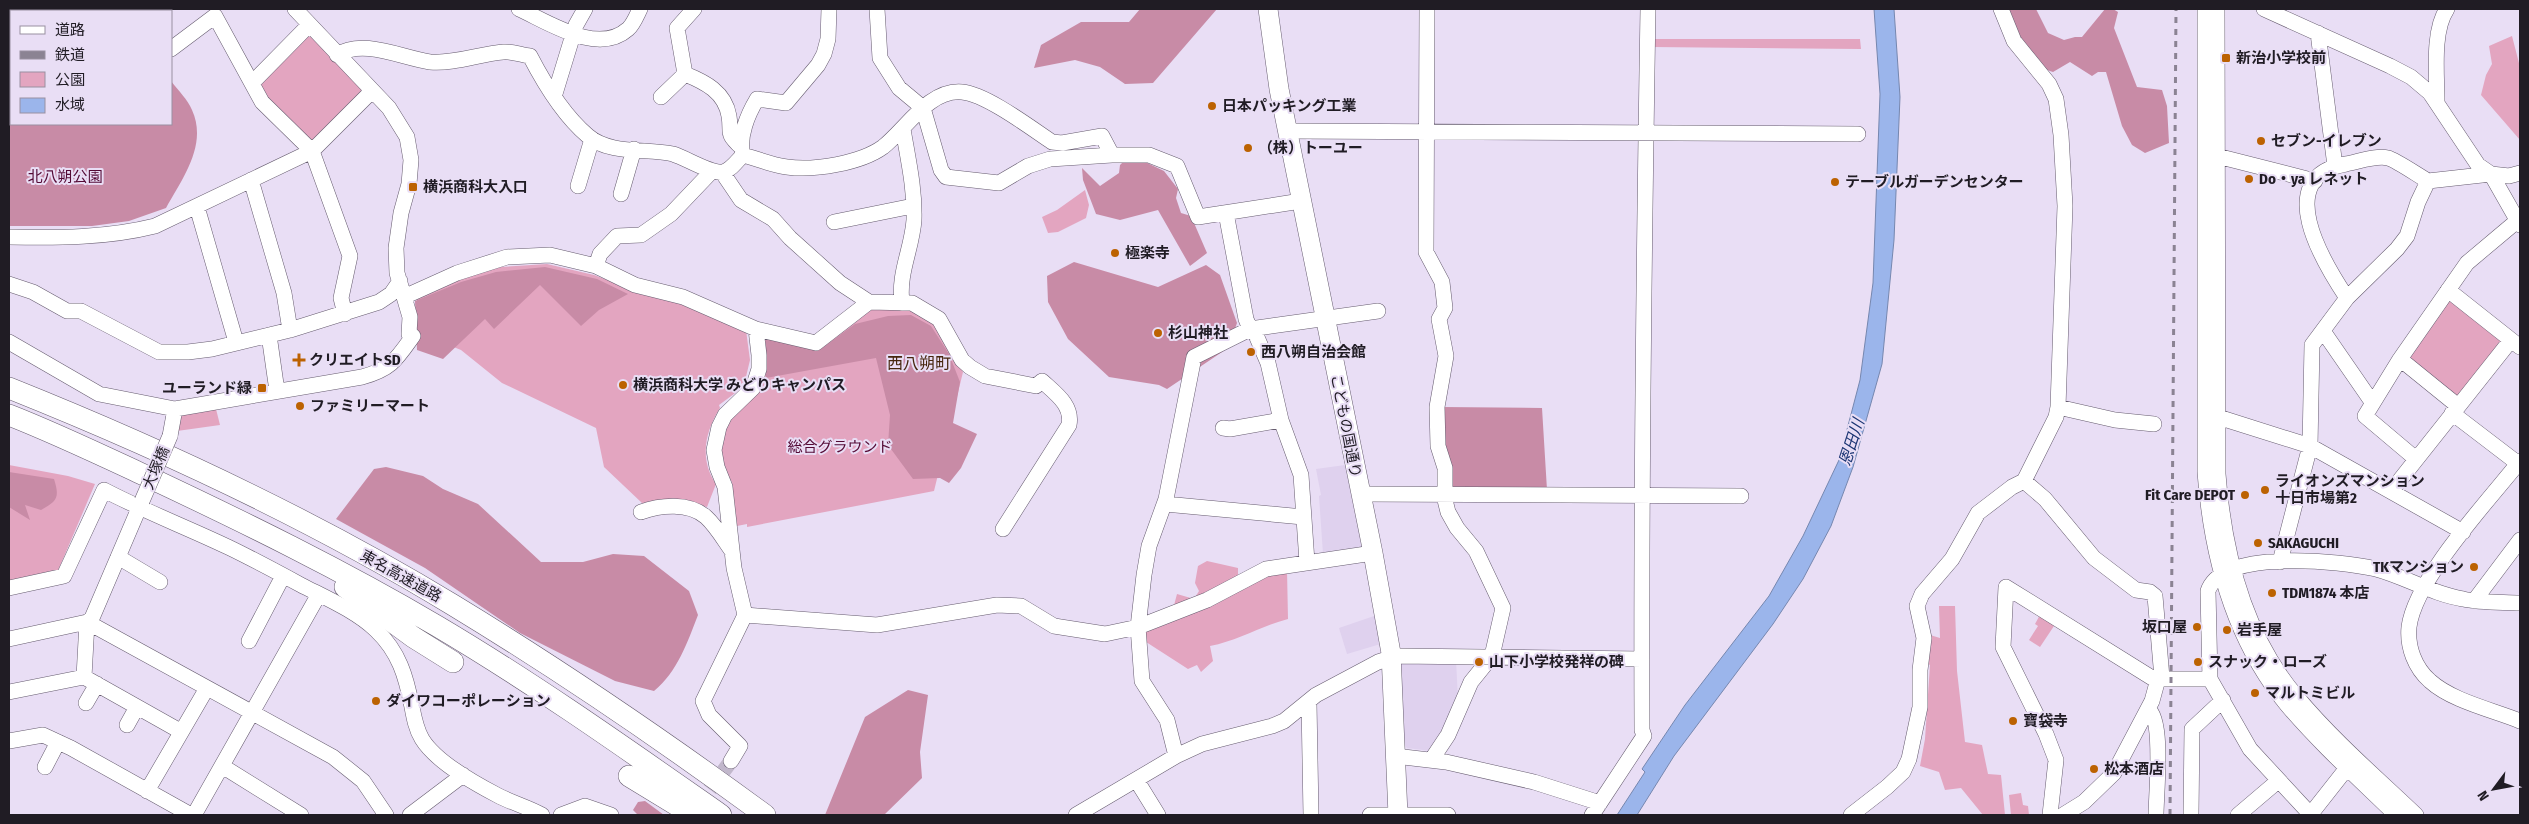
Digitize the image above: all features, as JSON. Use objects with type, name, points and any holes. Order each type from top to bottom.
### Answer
[{"type":"highway","points":[[9,380],[108,428]]},
{"type":"highway","name":"東名高速道路","points":[[9,388],[108,428],[296,519],[452,604],[617,711],[764,815]]},
{"type":"highway","name":"東名高速道路","points":[[9,415],[64,437],[267,534],[356,579],[438,626],[595,727],[721,815]]},
{"type":"highway","points":[[144,475],[318,570],[453,662]]},
{"type":"highway","points":[[629,776],[693,815]]},
{"type":"main road","name":"こどもの国通り","points":[[1268,9],[1301,201],[1373,553],[1391,660],[1398,815]]},
{"type":"street","points":[[9,342],[99,394],[175,409],[362,377],[384,371],[396,362],[413,336],[409,334],[410,316],[406,296],[397,273],[396,248],[400,213],[409,184],[411,160],[407,136],[397,118],[295,9]]},
{"type":"street","points":[[519,9],[574,34],[597,39],[613,36],[628,29],[640,9]]},
{"type":"street","points":[[554,97],[574,34],[585,9]]},
{"type":"street","points":[[685,74],[677,28],[694,9]]},
{"type":"street","points":[[596,266],[600,254],[617,236],[641,235],[664,220],[717,171],[730,169],[742,151],[748,115],[756,99],[786,103],[818,65],[828,39],[829,9]]},
{"type":"street","points":[[877,9],[880,58],[899,88],[924,108],[941,170],[946,176],[999,183],[1028,166],[1050,159],[1149,155],[1171,162],[1177,166],[1198,217],[1301,201]]},
{"type":"street","points":[[1427,9],[1426,252],[1442,282],[1445,308],[1439,319],[1446,356],[1437,407],[1438,446],[1445,468],[1445,494],[1448,512],[1452,521],[1476,551],[1503,604],[1492,656],[1472,682],[1448,735],[1432,759]]},
{"type":"street","points":[[1395,756],[1432,759],[1534,782],[1596,809],[1644,736],[1642,730],[1642,495],[1648,9]]},
{"type":"street","points":[[1851,815],[1903,772],[1909,759],[1920,707],[1920,670],[1924,638],[1917,606],[1922,594],[1952,559],[1978,513],[2012,487],[2024,482],[2056,417],[2058,407],[2065,206],[2061,135],[2056,99],[2049,84],[2014,41],[2002,9]]},
{"type":"street","points":[[2205,9],[2204,472],[2208,512],[2248,643],[2261,666],[2286,703],[2396,815]]},
{"type":"street","points":[[2217,9],[2218,474],[2226,571],[2259,636],[2296,696],[2416,815]]},
{"type":"street","points":[[2264,9],[2411,77],[2437,101],[2478,166],[2491,174],[2519,223],[2475,254],[2400,359],[2364,416],[2416,459]]},
{"type":"street","points":[[2437,101],[2438,34],[2441,17],[2446,9]]},
{"type":"street","points":[[172,48],[215,16],[262,102],[312,151],[350,256],[341,298],[345,314]]},
{"type":"street","points":[[252,82],[309,25]]},
{"type":"street","points":[[2318,33],[2335,166]]},
{"type":"street","points":[[337,55],[347,49],[392,51],[421,60],[437,62],[510,52],[530,56],[554,97],[592,139],[610,147],[682,157],[717,171],[741,200],[773,219],[790,238],[840,283],[869,302],[912,303],[939,319],[962,360],[970,368],[985,376],[1004,381],[1036,386],[1042,381],[1060,397],[1067,408],[1070,417],[1068,425],[1004,529]]},
{"type":"street","points":[[661,96],[685,74]]},
{"type":"street","points":[[685,74],[708,84],[716,91],[725,104],[729,117],[728,130],[732,139],[742,151],[789,167],[831,165],[862,158],[882,148],[924,108],[942,96],[960,92],[968,93],[999,109],[1052,142],[1062,143],[1102,136],[1112,155]]},
{"type":"street","points":[[9,237],[65,238],[134,232],[155,226],[312,151],[372,91]]},
{"type":"street","points":[[902,129],[913,184],[914,206],[911,239],[901,274],[902,303]]},
{"type":"street","points":[[1288,131],[1858,134]]},
{"type":"street","points":[[578,186],[592,139]]},
{"type":"street","points":[[621,194],[634,149]]},
{"type":"street","points":[[2217,156],[2315,181]]},
{"type":"street","points":[[2346,298],[2323,259],[2310,228],[2307,202],[2312,184],[2335,166],[2388,158],[2428,181],[2491,174],[2509,176],[2520,173]]},
{"type":"street","points":[[251,180],[284,293],[290,330]]},
{"type":"street","points":[[2280,562],[2310,446],[2310,360],[2312,345],[2346,298],[2397,249],[2407,236],[2418,202],[2428,181]]},
{"type":"street","points":[[834,222],[914,206]]},
{"type":"street","points":[[197,207],[236,342]]},
{"type":"street","points":[[1226,213],[1246,319],[1250,329],[1256,335],[1268,363],[1281,420],[1301,475],[1307,562]]},
{"type":"street","points":[[406,296],[457,273],[507,257],[550,255],[596,266],[635,285],[683,297],[756,329],[816,342],[869,302]]},
{"type":"street","points":[[9,284],[33,292],[67,311],[81,311],[159,352],[212,349],[345,314],[379,302],[391,294],[400,281]]},
{"type":"street","points":[[2392,490],[2455,410],[2516,343],[2448,290]]},
{"type":"street","points":[[1176,756],[1167,720],[1142,681],[1138,627],[1149,546],[1165,504],[1194,357],[1250,329],[1378,311]]},
{"type":"street","points":[[731,761],[740,746],[709,715],[703,701],[745,615],[733,551],[725,486],[716,467],[714,450],[718,427],[725,415],[753,388],[759,355],[756,329]]},
{"type":"street","points":[[2323,331],[2372,402]]},
{"type":"street","points":[[269,335],[277,391]]},
{"type":"street","points":[[2400,359],[2455,410],[2520,463],[2463,532],[2423,587],[2409,627],[2410,644],[2415,664],[2430,681],[2444,692],[2520,721]]},
{"type":"street","points":[[2058,407],[2116,420],[2154,424]]},
{"type":"street","name":"大塚橋","points":[[87,622],[92,618],[170,436],[175,409]]},
{"type":"street","points":[[2218,417],[2310,446],[2392,490],[2463,532]]},
{"type":"street","points":[[1223,428],[1230,429],[1281,420]]},
{"type":"street","points":[[2024,482],[2045,499],[2094,558],[2136,590],[2150,592],[2155,596],[2159,680],[2155,695],[2114,772],[2084,809],[2063,815]]},
{"type":"street","points":[[9,588],[64,576],[104,490],[140,504],[319,594],[360,618],[387,640],[400,660],[406,676],[416,725],[421,739],[430,749],[463,775],[498,796],[528,806],[542,815]]},
{"type":"street","points":[[1360,494],[1742,496]]},
{"type":"street","points":[[1165,504],[1303,517]]},
{"type":"street","points":[[641,512],[654,507],[689,508],[705,516],[733,551]]},
{"type":"street","points":[[2474,600],[2520,540]]},
{"type":"street","points":[[745,615],[877,625],[997,605],[1021,606],[1054,626],[1105,634],[1138,627],[1207,600],[1266,569],[1373,553]]},
{"type":"street","points":[[118,557],[160,582]]},
{"type":"street","points":[[2348,768],[2310,815],[2250,750],[2210,679],[2208,590],[2211,581],[2226,571],[2247,563],[2331,562],[2378,570],[2456,598],[2474,600],[2517,599]]},
{"type":"street","points":[[249,641],[283,576]]},
{"type":"street","points":[[2050,815],[2056,760],[2046,734],[2003,647],[2006,587],[2159,680],[2210,679]]},
{"type":"street","points":[[9,741],[43,735],[193,815],[253,714],[319,594]]},
{"type":"street","points":[[86,703],[91,681],[87,622]]},
{"type":"street","points":[[9,638],[87,622],[348,768],[363,781],[386,815]]},
{"type":"street","points":[[1076,815],[1176,756],[1202,744],[1272,726],[1284,721],[1309,703],[1316,695],[1370,666],[1391,660],[1397,656],[1642,659]]},
{"type":"street","points":[[9,692],[91,681],[180,731]]},
{"type":"street","points":[[147,791],[180,731],[207,688]]},
{"type":"street","points":[[2191,815],[2192,729],[2223,700]]},
{"type":"street","points":[[1309,703],[1311,815]]},
{"type":"street","points":[[127,725],[137,707]]},
{"type":"street","points":[[2148,709],[2154,715],[2157,734],[2156,815]]},
{"type":"street","points":[[45,767],[58,742]]},
{"type":"street","points":[[222,766],[301,815]]},
{"type":"street","points":[[410,815],[463,775]]},
{"type":"street","points":[[1136,781],[1158,815]]},
{"type":"street","points":[[2238,815],[2278,781]]},
{"type":"street","points":[[561,815],[585,806],[611,815]]},
{"type":"street","points":[[1370,815],[1448,815]]},
{"type":"shaded area","points":[[1345,465],[1362,549],[1323,554],[1319,496],[1321,495],[1316,469]]},
{"type":"shaded area","points":[[1377,615],[1384,643],[1347,654],[1339,628]]},
{"type":"shaded area","points":[[1456,659],[1458,701],[1431,751],[1407,748],[1403,744],[1399,662]]},
{"type":"green space","name":"北八朔公園","points":[[9,9],[118,9],[10,10],[10,125],[172,125],[172,82],[190,106],[196,123],[195,149],[185,173],[166,208],[129,221],[92,226],[9,226]]},
{"type":"green space","points":[[1140,9],[1217,9],[1153,83],[1125,84],[1100,67],[1075,60],[1034,68],[1041,45],[1081,22],[1129,22]]},
{"type":"green space","points":[[2008,9],[2036,9],[2048,33],[2064,40],[2082,37],[2105,9],[2113,9],[2118,12],[2114,28],[2137,87],[2162,90],[2167,106],[2169,143],[2145,153],[2132,145],[2122,126],[2106,72],[2098,72],[2092,76],[2070,62],[2053,72],[2044,68],[2029,55],[2023,46]]},
{"type":"green space","points":[[306,36],[311,37],[361,88],[361,96],[316,142],[310,141],[265,98],[260,86]]},
{"type":"green space","points":[[2512,36],[2520,67],[2520,140],[2481,95],[2486,75],[2492,64],[2489,46]]},
{"type":"green space","points":[[1651,39],[1860,39],[1861,49],[1651,47]]},
{"type":"green space","points":[[1141,160],[1164,171],[1178,189],[1176,198],[1181,213],[1191,216],[1207,253],[1190,266],[1158,210],[1120,220],[1096,214],[1083,180],[1082,168],[1100,186],[1119,173],[1120,165],[1123,162]]},
{"type":"green space","points":[[1085,190],[1089,205],[1086,218],[1058,232],[1048,233],[1042,217],[1057,210]]},
{"type":"green space","points":[[1074,262],[1158,287],[1206,265],[1220,275],[1237,323],[1228,348],[1167,389],[1159,385],[1109,377],[1068,339],[1048,302],[1047,276]]},
{"type":"green space","name":"横浜商科大学 みどりキャンパス","points":[[547,264],[594,275],[645,294],[679,303],[746,330],[750,360],[745,381],[738,386],[738,391],[719,405],[720,408],[708,436],[706,446],[707,465],[716,484],[707,507],[682,501],[642,503],[604,467],[596,428],[502,383],[461,350],[419,333],[417,298],[460,279],[501,267]]},
{"type":"green space","points":[[545,267],[597,279],[628,294],[599,310],[581,326],[540,285],[494,329],[485,319],[443,359],[417,350],[415,301],[461,282],[496,272]]},
{"type":"green space","points":[[2446,298],[2502,337],[2501,343],[2459,397],[2408,361]]},
{"type":"green space","name":"横浜商科大学 みどりキャンパス","points":[[874,305],[910,310],[937,326],[963,372],[934,491],[747,527],[747,524],[737,526],[735,524],[732,482],[723,470],[719,440],[730,416],[749,400],[763,339],[770,332],[818,342]]},
{"type":"green space","points":[[911,315],[931,326],[949,354],[960,382],[953,423],[977,434],[961,468],[949,483],[940,478],[913,479],[888,445],[890,415],[876,358],[766,378],[766,338],[818,351],[855,324],[888,316]]},
{"type":"green space","points":[[1441,407],[1542,408],[1547,490],[1449,490],[1443,447]]},
{"type":"green space","points":[[216,409],[220,425],[177,431],[180,415]]},
{"type":"green space","points":[[9,465],[68,476],[95,484],[57,573],[9,583]]},
{"type":"green space","points":[[386,467],[423,476],[443,489],[478,504],[541,562],[583,562],[613,554],[644,556],[689,591],[698,615],[676,666],[654,691],[615,681],[520,633],[425,568],[336,519],[374,469]]},
{"type":"green space","points":[[9,472],[54,479],[57,491],[56,498],[51,504],[41,510],[25,505],[30,520],[9,507]]},
{"type":"green space","points":[[1207,561],[1238,568],[1238,577],[1215,591],[1173,609],[1177,594],[1194,599],[1199,591],[1195,583],[1198,566]]},
{"type":"green space","points":[[1287,570],[1288,619],[1230,641],[1210,646],[1213,661],[1201,672],[1197,665],[1188,669],[1143,640],[1142,630],[1258,577]]},
{"type":"green space","points":[[1939,606],[1955,606],[1957,671],[1965,742],[1982,745],[1988,774],[2001,775],[2005,815],[1983,815],[1961,788],[1945,790],[1939,772],[1920,766],[1925,739],[1930,665],[1925,662],[1930,635],[1940,638]]},
{"type":"green space","points":[[2041,613],[2056,623],[2040,647],[2029,640],[2038,626],[2035,624]]},
{"type":"green space","points":[[908,690],[928,695],[920,752],[922,778],[884,815],[825,815],[865,717]]},
{"type":"green space","points":[[2021,793],[2023,805],[2028,806],[2029,815],[2011,815],[2009,795]]},
{"type":"green space","points":[[645,801],[664,815],[638,815],[633,810],[638,802]]},
{"type":"water","name":"恩田川","points":[[1874,9],[1894,9],[1900,97],[1894,240],[1882,364],[1853,467],[1831,526],[1803,579],[1773,624],[1674,756],[1637,815],[1617,815],[1645,772],[1642,769],[1685,705],[1769,596],[1803,536],[1839,460],[1860,380],[1873,283],[1880,94]]},
{"type":"tunnel","points":[[696,808],[731,761]]},
{"type":"railway","points":[[2170,815],[2176,9]]},
{"type":"place","name":"新治小学校前","points":[[2226,58]]},
{"type":"place","name":"日本パッキング工業","points":[[1212,106]]},
{"type":"place","name":"セブン-イレブン","points":[[2261,141]]},
{"type":"place","name":"（株）トーユー","points":[[1248,148]]},
{"type":"place","name":"Do・ya レネット","points":[[2249,179]]},
{"type":"place","name":"テーブルガーデンセンター","points":[[1835,182]]},
{"type":"place","name":"横浜商科大入口","points":[[413,187]]},
{"type":"place","name":"極楽寺","points":[[1115,253]]},
{"type":"place","name":"杉山神社","points":[[1158,333]]},
{"type":"place","name":"西八朔自治会館","points":[[1251,352]]},
{"type":"place","name":"クリエイトSD","points":[[299,360]]},
{"type":"place","name":"横浜商科大学 みどりキャンパス","points":[[623,385]]},
{"type":"place","name":"ユーランド緑","points":[[262,388]]},
{"type":"place","name":"ファミリーマート","points":[[300,406]]},
{"type":"place","name":"ライオンズマンション 十日市場第2","points":[[2265,490]]},
{"type":"place","name":"Fit Care DEPOT","points":[[2245,495]]},
{"type":"place","name":"SAKAGUCHI","points":[[2258,543]]},
{"type":"place","name":"TKマンション","points":[[2474,567]]},
{"type":"place","name":"TDM1874 本店","points":[[2272,593]]},
{"type":"place","name":"坂口屋","points":[[2197,627]]},
{"type":"place","name":"岩手屋","points":[[2227,630]]},
{"type":"place","name":"山下小学校発祥の碑","points":[[1479,662]]},
{"type":"place","name":"スナック・ローズ","points":[[2198,662]]},
{"type":"place","name":"マルトミビル","points":[[2255,693]]},
{"type":"place","name":"ダイワコーポレーション","points":[[376,701]]},
{"type":"place","name":"寶袋寺","points":[[2013,721]]},
{"type":"place","name":"松本酒店","points":[[2094,769]]},
{"type":"district","name":"西八朔町","points":[[919,363]]},
{"type":"park label","name":"総合グラウンド","points":[[840,447]]}]
